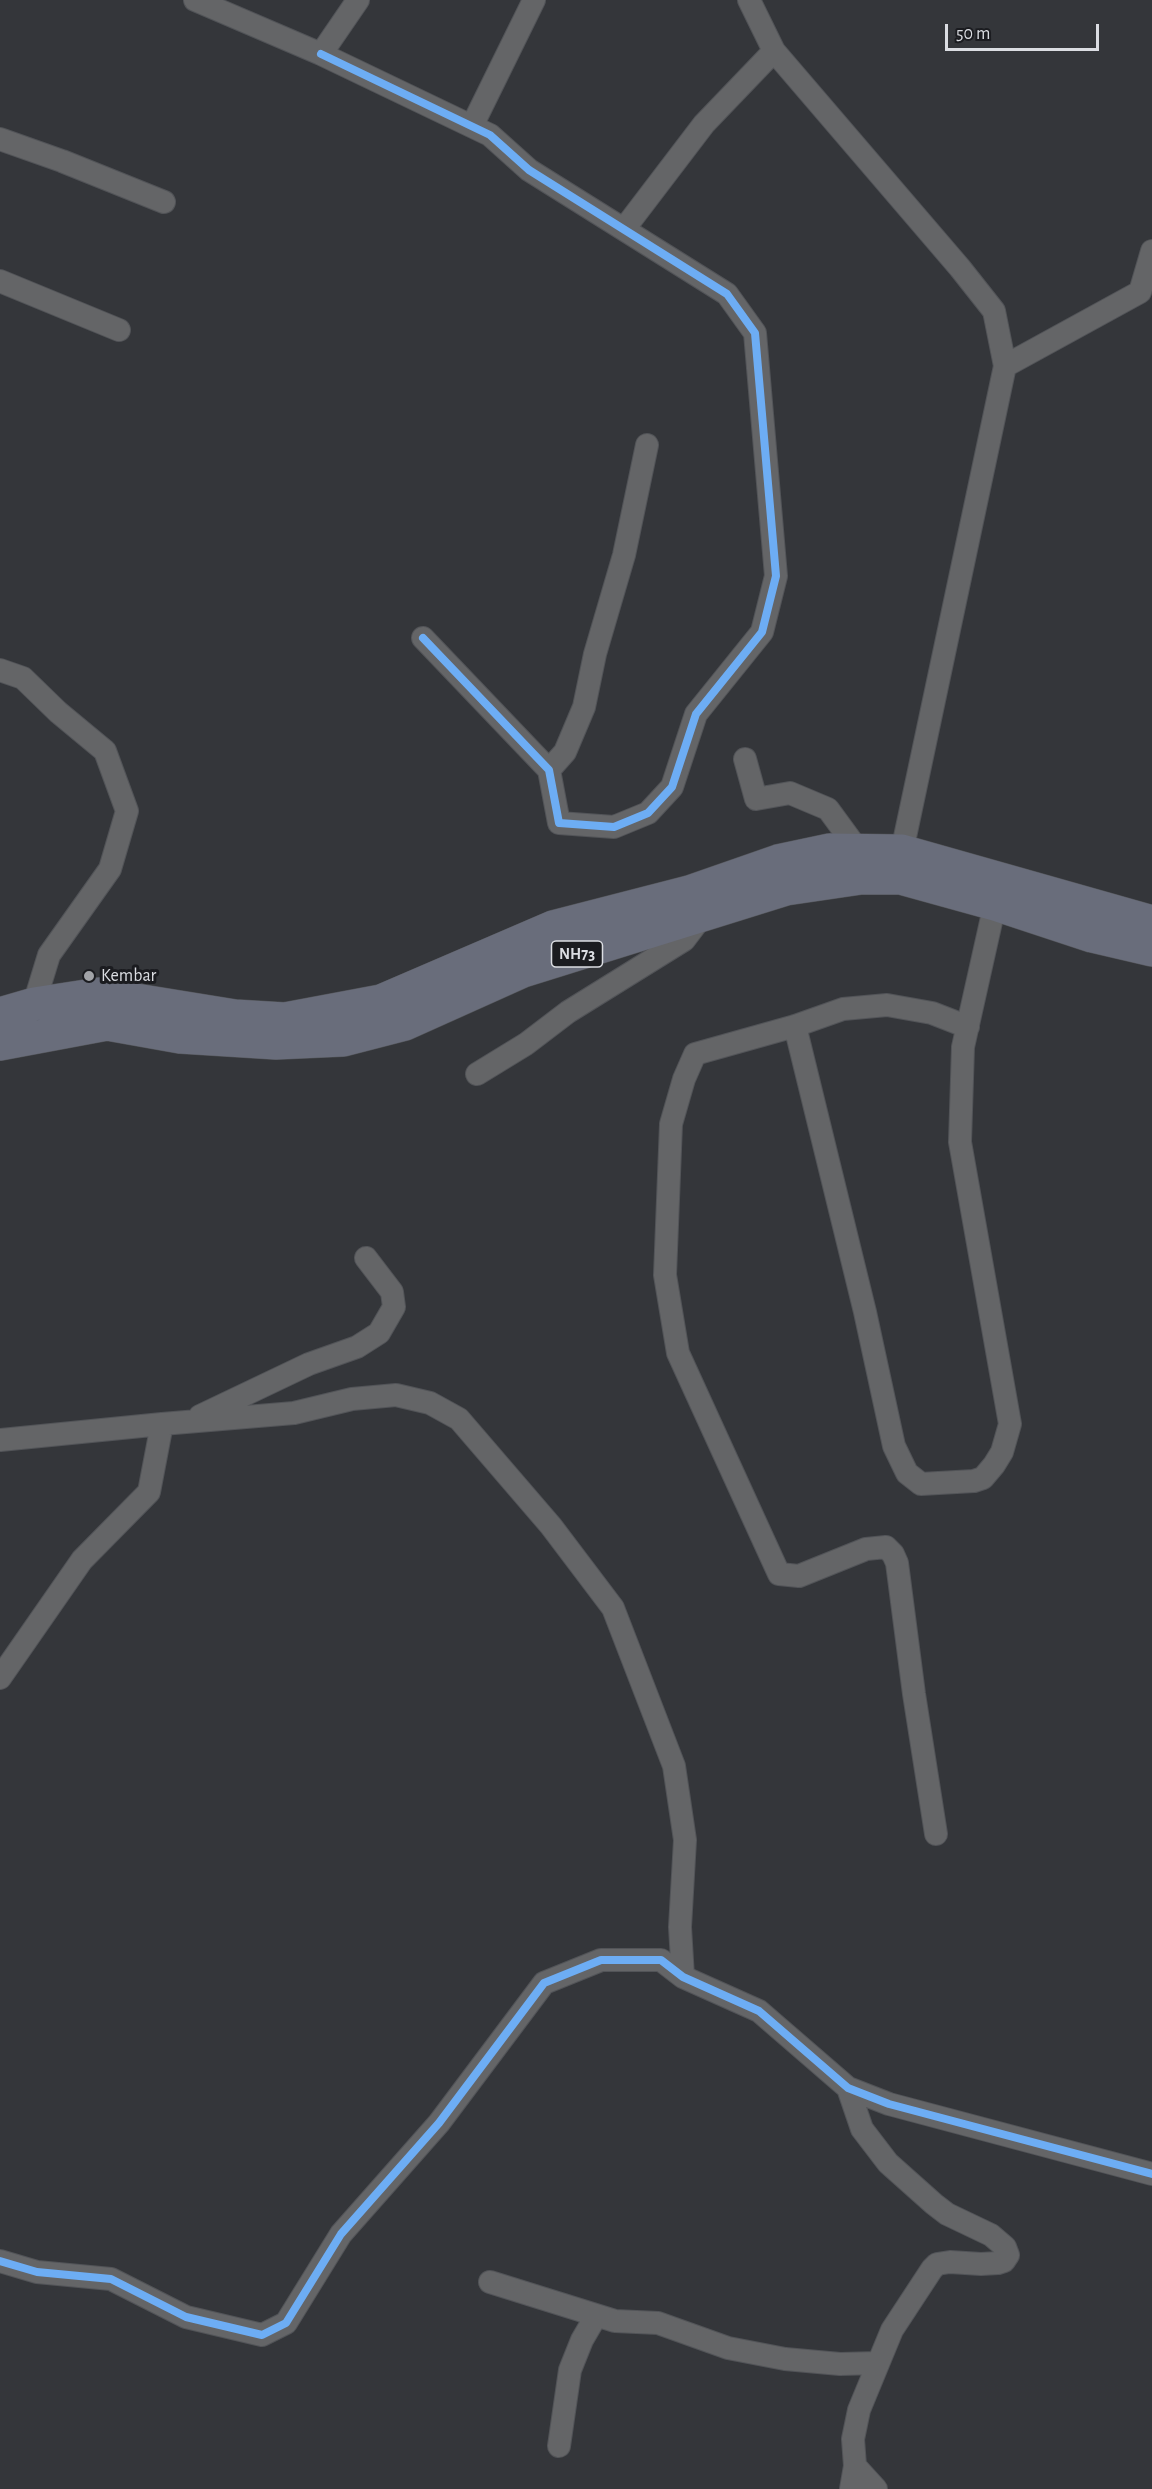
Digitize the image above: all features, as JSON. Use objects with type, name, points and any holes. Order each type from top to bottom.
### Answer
[{"type":"highway","name":"NH73","points":[[0,1014],[34,1004],[99,994],[235,1016],[285,1019],[296,1017],[381,1000],[553,927],[689,892],[778,861],[830,850],[858,850],[901,865],[995,904],[1092,936],[1152,950]]},
{"type":"highway","name":"NH73","points":[[0,1044],[107,1024],[180,1037],[276,1043],[343,1041],[405,1024],[523,971],[786,889],[861,878],[901,865],[1152,922]]},
{"type":"street","points":[[195,0],[321,54],[490,135],[529,170],[727,294],[755,333],[776,576],[762,632],[696,714],[672,787],[648,813],[614,827],[560,823],[549,770],[423,638]]},
{"type":"street","points":[[321,54],[358,0]]},
{"type":"street","points":[[472,126],[534,0]]},
{"type":"street","points":[[749,0],[774,51],[960,268],[994,311],[1005,366],[901,865]]},
{"type":"street","points":[[624,229],[704,124],[774,51]]},
{"type":"street","points":[[0,139],[164,202]]},
{"type":"street","points":[[1005,366],[1140,292],[1152,251]]},
{"type":"street","points":[[0,281],[119,330]]},
{"type":"street","points":[[549,770],[565,752],[584,707],[595,654],[624,555],[647,445]]},
{"type":"street","points":[[0,670],[23,678],[58,712],[105,751],[128,811],[110,869],[49,955],[34,1004]]},
{"type":"street","points":[[746,759],[756,799],[790,793],[828,809],[858,850]]},
{"type":"street","points":[[795,1026],[865,1312],[894,1446],[907,1473],[921,1484],[974,1481],[983,1478],[1002,1452],[1010,1424],[960,1142],[963,1047],[995,904]]},
{"type":"street","points":[[477,1074],[526,1044],[568,1012],[684,940],[703,915]]},
{"type":"street","points":[[936,1834],[914,1694],[897,1563],[893,1554],[886,1547],[866,1549],[798,1576],[779,1574],[757,1522],[720,1450],[678,1353],[664,1275],[671,1125],[684,1079],[695,1054],[795,1026],[843,1009],[887,1005],[932,1013],[968,1027]]},
{"type":"street","points":[[188,1422],[309,1364],[357,1347],[379,1332],[394,1307],[392,1292],[366,1258]]},
{"type":"street","points":[[0,1440],[294,1413],[352,1399],[396,1395],[430,1403],[459,1419],[551,1526],[613,1608],[674,1766],[685,1840],[680,1927],[683,1977]]},
{"type":"street","points":[[0,1678],[82,1560],[149,1492],[162,1424]]},
{"type":"street","points":[[0,2261],[38,2272],[111,2279],[186,2317],[262,2335],[286,2323],[341,2234],[439,2123],[544,1983],[601,1960],[661,1960],[683,1977],[759,2011],[848,2088],[889,2104],[1152,2174]]},
{"type":"street","points":[[848,2088],[862,2129],[888,2163],[947,2214],[991,2235],[1008,2253],[1006,2260],[998,2263],[937,2264],[892,2330],[859,2410],[853,2439],[855,2466],[851,2489]]},
{"type":"street","points":[[490,2282],[615,2321],[658,2323],[728,2348],[785,2359],[840,2364],[878,2363]]},
{"type":"street","points":[[559,2446],[570,2370],[582,2340],[596,2316]]},
{"type":"street","points":[[855,2466],[876,2489]]},
{"type":"cycle path","points":[[321,54],[490,135],[529,170],[727,294],[755,333],[776,576],[762,632],[696,714],[672,787],[648,813],[614,827],[559,823],[549,770],[423,638]]},
{"type":"cycle path","points":[[0,2261],[37,2272],[111,2279],[186,2317],[262,2335],[286,2323],[341,2234],[439,2123],[544,1983],[601,1960],[661,1960],[683,1977],[759,2011],[848,2088],[889,2104],[1152,2174]]},
{"type":"place","name":"Kembar","points":[[89,976]]}]
